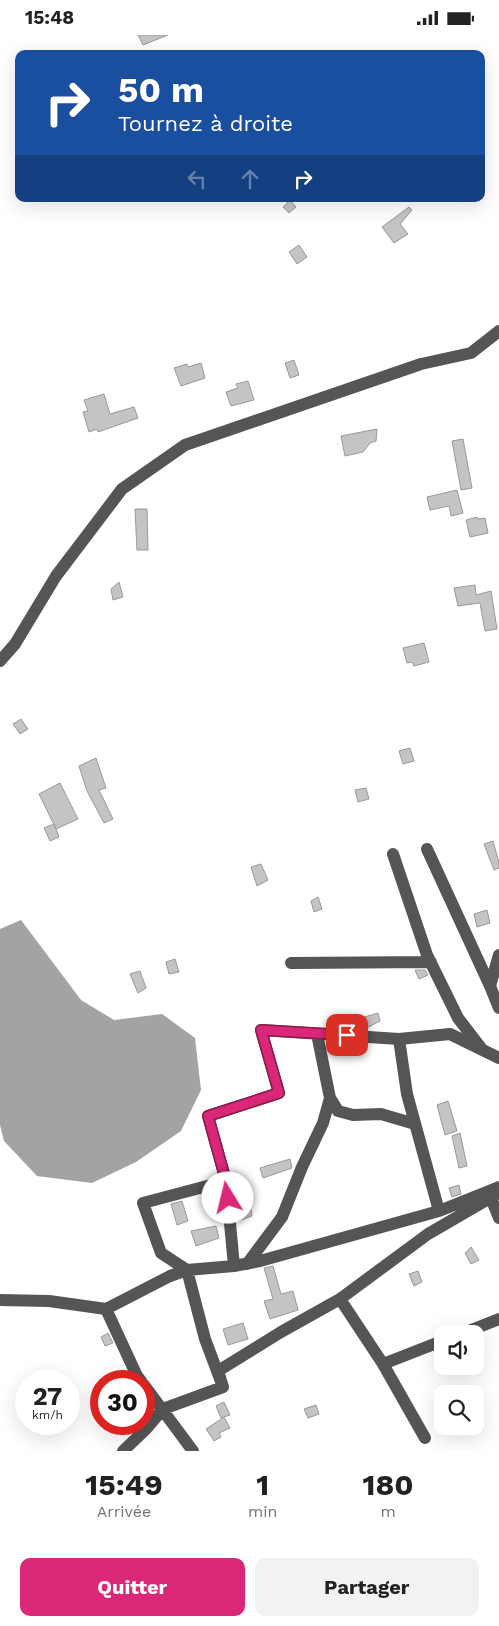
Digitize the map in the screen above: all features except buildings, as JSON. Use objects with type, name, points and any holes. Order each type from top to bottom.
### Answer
[{"type":"street","points":[[0,661],[15,645],[56,576],[122,489],[185,445],[421,364],[471,353],[499,331]]},
{"type":"street","points":[[427,849],[499,1008]]},
{"type":"street","points":[[392,854],[431,962],[458,1018],[482,1050]]},
{"type":"street","points":[[490,986],[499,955]]},
{"type":"street","points":[[291,963],[431,962]]},
{"type":"street","points":[[241,1265],[226,1181],[208,1116],[279,1093],[261,1030],[399,1039],[450,1035],[499,1058]]},
{"type":"street","points":[[317,1034],[330,1098],[338,1111],[353,1115],[381,1114],[415,1124]]},
{"type":"street","points":[[399,1039],[407,1094],[440,1211]]},
{"type":"street","points":[[241,1265],[282,1217],[302,1167],[323,1123],[330,1098]]},
{"type":"street","points":[[223,1387],[205,1339],[187,1270],[161,1253],[143,1203],[226,1181]]},
{"type":"street","points":[[0,1300],[49,1301],[106,1309],[170,1276],[187,1270],[241,1265],[440,1211],[499,1187]]},
{"type":"street","points":[[223,1387],[218,1371],[281,1332],[340,1299],[428,1234],[495,1196],[499,1218]]},
{"type":"street","points":[[340,1299],[383,1364],[426,1438]]},
{"type":"street","points":[[106,1309],[134,1370]]},
{"type":"street","points":[[484,1325],[499,1319]]},
{"type":"street","points":[[383,1364],[434,1344]]},
{"type":"street","points":[[123,1451],[163,1409],[223,1387]]},
{"type":"street","points":[[155,1399],[193,1451]]},
{"type":"shaded area","points":[[21,920],[81,1000],[114,1020],[162,1014],[195,1038],[201,1090],[181,1131],[136,1162],[92,1183],[37,1176],[4,1141],[0,1125],[0,929]]},
{"type":"route","points":[[228,1198],[226,1181],[208,1116],[279,1093],[261,1030],[347,1035]]}]
